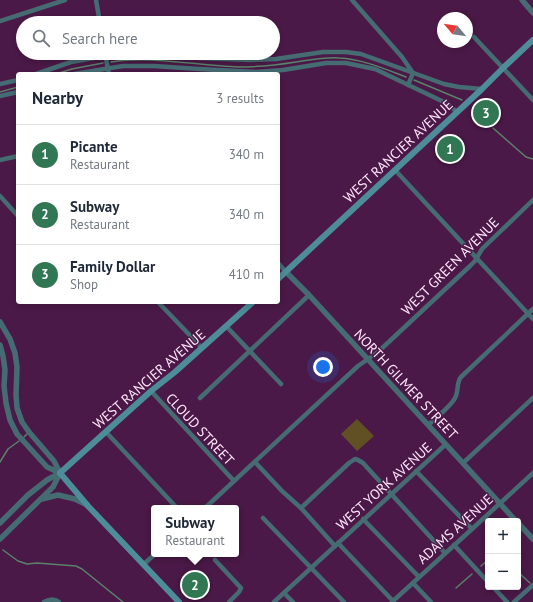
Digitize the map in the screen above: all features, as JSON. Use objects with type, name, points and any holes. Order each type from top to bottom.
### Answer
[{"type":"main road","name":"WEST RANCIER AVENUE","points":[[280,277],[533,40]]},
{"type":"main road","name":"WEST RANCIER AVENUE","points":[[60,473],[250,304]]},
{"type":"main road","points":[[60,473],[88,506],[180,602]]},
{"type":"street","points":[[0,21],[65,0]]},
{"type":"street","points":[[96,0],[99,16]]},
{"type":"street","points":[[352,0],[402,57],[412,73]]},
{"type":"street","points":[[522,0],[533,13]]},
{"type":"street","points":[[474,37],[533,100]]},
{"type":"street","points":[[280,58],[323,52],[346,52],[361,54],[444,84],[482,89]]},
{"type":"street","points":[[42,72],[80,60]]},
{"type":"street","points":[[106,60],[109,72]]},
{"type":"street","points":[[265,72],[326,63],[346,63],[375,69],[446,103],[457,112]]},
{"type":"street","points":[[85,72],[123,66],[154,66],[242,72]]},
{"type":"street","points":[[408,85],[412,73]]},
{"type":"street","points":[[0,84],[16,80]]},
{"type":"street","points":[[0,96],[16,92]]},
{"type":"street","points":[[0,160],[16,156]]},
{"type":"street","points":[[395,170],[533,319]]},
{"type":"street","points":[[0,196],[16,214]]},
{"type":"street","name":"WEST GREEN AVENUE","points":[[207,505],[358,366],[378,352],[470,266],[482,249],[533,200]]},
{"type":"street","name":"NORTH GILMER STREET","points":[[280,265],[513,518]]},
{"type":"street","points":[[200,398],[309,295]]},
{"type":"street","points":[[160,304],[202,348]]},
{"type":"street","points":[[428,425],[454,401],[457,394],[458,380],[533,309]]},
{"type":"street","points":[[1,324],[10,339],[15,353],[17,408],[22,422],[54,461],[60,473]]},
{"type":"street","points":[[226,326],[281,384]]},
{"type":"street","points":[[0,345],[5,370],[4,386],[6,403],[10,420],[17,434],[47,467],[60,473]]},
{"type":"street","name":"CLOUD STREET","points":[[151,392],[234,481]]},
{"type":"street","points":[[463,463],[533,398]]},
{"type":"street","points":[[106,432],[174,505]]},
{"type":"street","name":"WEST YORK AVENUE","points":[[274,602],[446,444]]},
{"type":"street","points":[[300,508],[355,459],[363,464],[445,553]]},
{"type":"street","points":[[255,462],[392,602]]},
{"type":"street","points":[[416,471],[472,529]]},
{"type":"street","points":[[0,539],[53,487],[60,473]]},
{"type":"street","points":[[0,523],[37,487],[60,473]]},
{"type":"street","name":"ADAMS AVENUE","points":[[392,602],[533,473]]},
{"type":"street","points":[[42,499],[58,495],[75,499],[88,506]]},
{"type":"street","points":[[263,518],[344,602]]},
{"type":"street","points":[[364,520],[419,577]]},
{"type":"street","name":"NORTH GILMER STREET","points":[[521,526],[533,539]]},
{"type":"street","points":[[454,545],[485,579]]},
{"type":"street","points":[[144,564],[152,557]]},
{"type":"street","points":[[215,560],[240,588],[240,592],[229,602]]},
{"type":"street","points":[[413,583],[431,602]]},
{"type":"street","points":[[514,602],[533,585]]},
{"type":"street","points":[[496,590],[507,602]]},
{"type":"street","points":[[284,593],[293,602]]},
{"type":"street","points":[[44,602],[52,599],[59,602]]},
{"type":"shaded area","points":[[357,419],[374,436],[357,451],[341,434]]},
{"type":"waterway","points":[[111,62],[127,60],[159,60],[246,67],[275,65],[323,58],[339,58],[365,62],[406,77]]},
{"type":"waterway","points":[[62,72],[103,63]]},
{"type":"waterway","points":[[414,80],[462,100]]},
{"type":"waterway","points":[[0,92],[16,88]]},
{"type":"waterway","points":[[493,128],[526,157],[533,159]]},
{"type":"waterway","points":[[24,437],[27,434]]},
{"type":"waterway","points":[[0,462],[8,449],[19,441]]},
{"type":"waterway","points":[[3,550],[18,561],[27,564],[37,563],[76,566],[82,569],[123,602]]},
{"type":"waterway","points":[[481,566],[485,563]]},
{"type":"waterway","points":[[456,588],[472,574]]},
{"type":"waterway","points":[[521,575],[530,583]]},
{"type":"place","name":"Family Dollar","points":[[486,113]]},
{"type":"place","name":"Picante","points":[[450,149]]},
{"type":"place","name":"Subway","points":[[195,585]]}]
